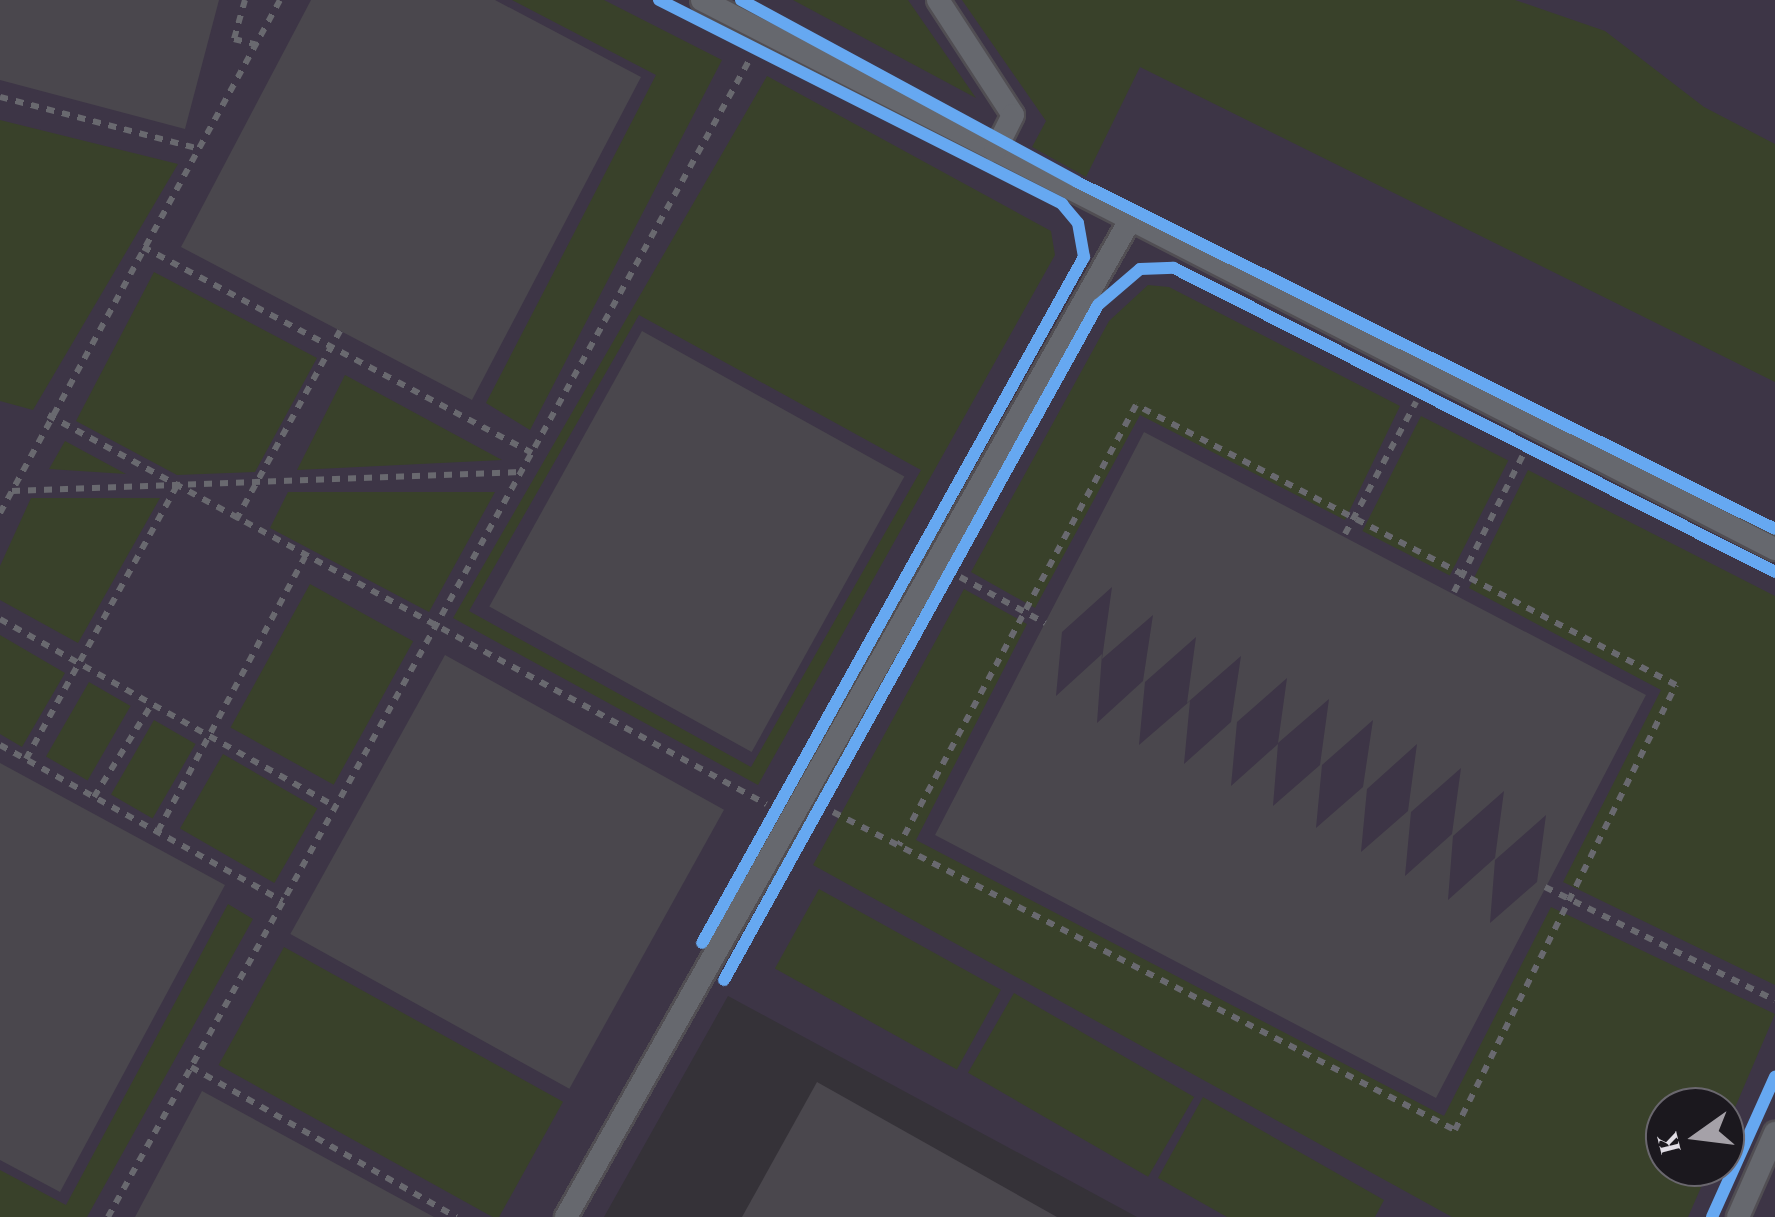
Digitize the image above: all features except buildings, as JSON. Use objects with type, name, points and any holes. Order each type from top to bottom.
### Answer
[{"type":"lane","points":[[702,0],[770,44],[995,151],[1775,550]]},
{"type":"lane","points":[[742,0],[770,44]]},
{"type":"lane","points":[[938,0],[1013,115],[995,151]]},
{"type":"lane","points":[[566,1217],[1130,220]]},
{"type":"lane","points":[[1738,1217],[1775,1133]]},
{"type":"path","points":[[244,0],[234,39],[258,45]]},
{"type":"path","points":[[0,513],[48,415],[280,0]]},
{"type":"path","points":[[740,39],[770,44]]},
{"type":"path","points":[[108,1217],[752,55]]},
{"type":"path","points":[[0,97],[199,149]]},
{"type":"path","points":[[143,247],[532,453]]},
{"type":"path","points":[[236,520],[262,482],[340,331]]},
{"type":"path","points":[[1404,385],[1439,402]]},
{"type":"path","points":[[1345,534],[1416,402]]},
{"type":"path","points":[[832,812],[1455,1130],[1676,685],[1136,404],[899,845]]},
{"type":"path","points":[[48,415],[434,629],[773,804],[770,821]]},
{"type":"path","points":[[1510,438],[1545,456]]},
{"type":"path","points":[[1454,592],[1523,455]]},
{"type":"path","points":[[12,491],[521,472]]},
{"type":"path","points":[[26,759],[178,485]]},
{"type":"path","points":[[158,831],[305,557]]},
{"type":"path","points":[[945,582],[957,571],[1046,624]]},
{"type":"path","points":[[0,619],[335,806]]},
{"type":"path","points":[[94,797],[152,704]]},
{"type":"path","points":[[0,745],[283,901]]},
{"type":"path","points":[[810,824],[830,790]]},
{"type":"path","points":[[1546,887],[1775,1000]]},
{"type":"path","points":[[192,1067],[456,1217]]},
{"type":"shaded area","points":[[0,0],[1775,0],[1775,1217],[1137,1217],[728,996],[604,1217],[0,1217]]},
{"type":"green space","points":[[512,0],[604,0],[722,60],[530,430],[486,403],[656,75]]},
{"type":"green space","points":[[793,0],[908,0],[976,98]]},
{"type":"green space","points":[[962,0],[1515,0],[1605,31],[1704,107],[1775,144],[1775,382],[1140,67],[1086,177],[1032,147],[1046,121]]},
{"type":"green space","points":[[767,76],[1051,231],[1055,255],[758,785],[453,618]],"holes":[[[639,315],[921,470],[751,767],[469,611]]]},
{"type":"green space","points":[[0,120],[178,164],[33,410],[0,401]]},
{"type":"green space","points":[[154,272],[317,358],[255,472],[177,475],[76,421]]},
{"type":"green space","points":[[1148,285],[1169,287],[1400,406],[1345,520],[1140,415],[1035,608],[971,572],[1109,321]]},
{"type":"green space","points":[[345,375],[502,460],[297,470]]},
{"type":"green space","points":[[1421,416],[1508,460],[1450,575],[1362,531]]},
{"type":"green space","points":[[65,441],[126,474],[49,469]]},
{"type":"green space","points":[[1528,470],[1775,596],[1775,985],[1563,882],[1661,690],[1469,588]]},
{"type":"green space","points":[[288,492],[495,492],[429,612],[270,528]]},
{"type":"green space","points":[[31,498],[160,498],[78,643],[0,600],[0,566]]},
{"type":"green space","points":[[310,584],[413,641],[334,785],[230,727]]},
{"type":"green space","points":[[964,589],[1027,624],[916,840],[1444,1116],[1551,907],[1775,1014],[1744,1087],[1645,1087],[1645,1187],[1701,1187],[1688,1217],[1452,1217],[813,865]]},
{"type":"green space","points":[[0,635],[65,673],[22,747],[0,734]]},
{"type":"green space","points":[[89,682],[131,706],[88,780],[46,756]]},
{"type":"green space","points":[[154,720],[196,744],[153,818],[111,794]]},
{"type":"green space","points":[[223,754],[317,808],[274,883],[180,828]]},
{"type":"green space","points":[[819,889],[1001,990],[957,1069],[775,969]]},
{"type":"green space","points":[[228,904],[253,919],[87,1217],[0,1217],[0,1170],[66,1205]]},
{"type":"green space","points":[[284,947],[563,1102],[499,1217],[493,1217],[219,1065]]},
{"type":"green space","points":[[1014,993],[1194,1097],[1148,1177],[968,1073]]},
{"type":"green space","points":[[1203,1097],[1384,1200],[1375,1217],[1227,1217],[1158,1178]]},
{"type":"cycle path","points":[[659,0],[1062,204],[1078,223],[1084,257],[702,943]]},
{"type":"cycle path","points":[[741,0],[1077,182],[1775,529]]},
{"type":"cycle path","points":[[724,980],[1098,305],[1140,269],[1174,268],[1775,572]]},
{"type":"cycle path","points":[[1712,1217],[1775,1077]]}]
